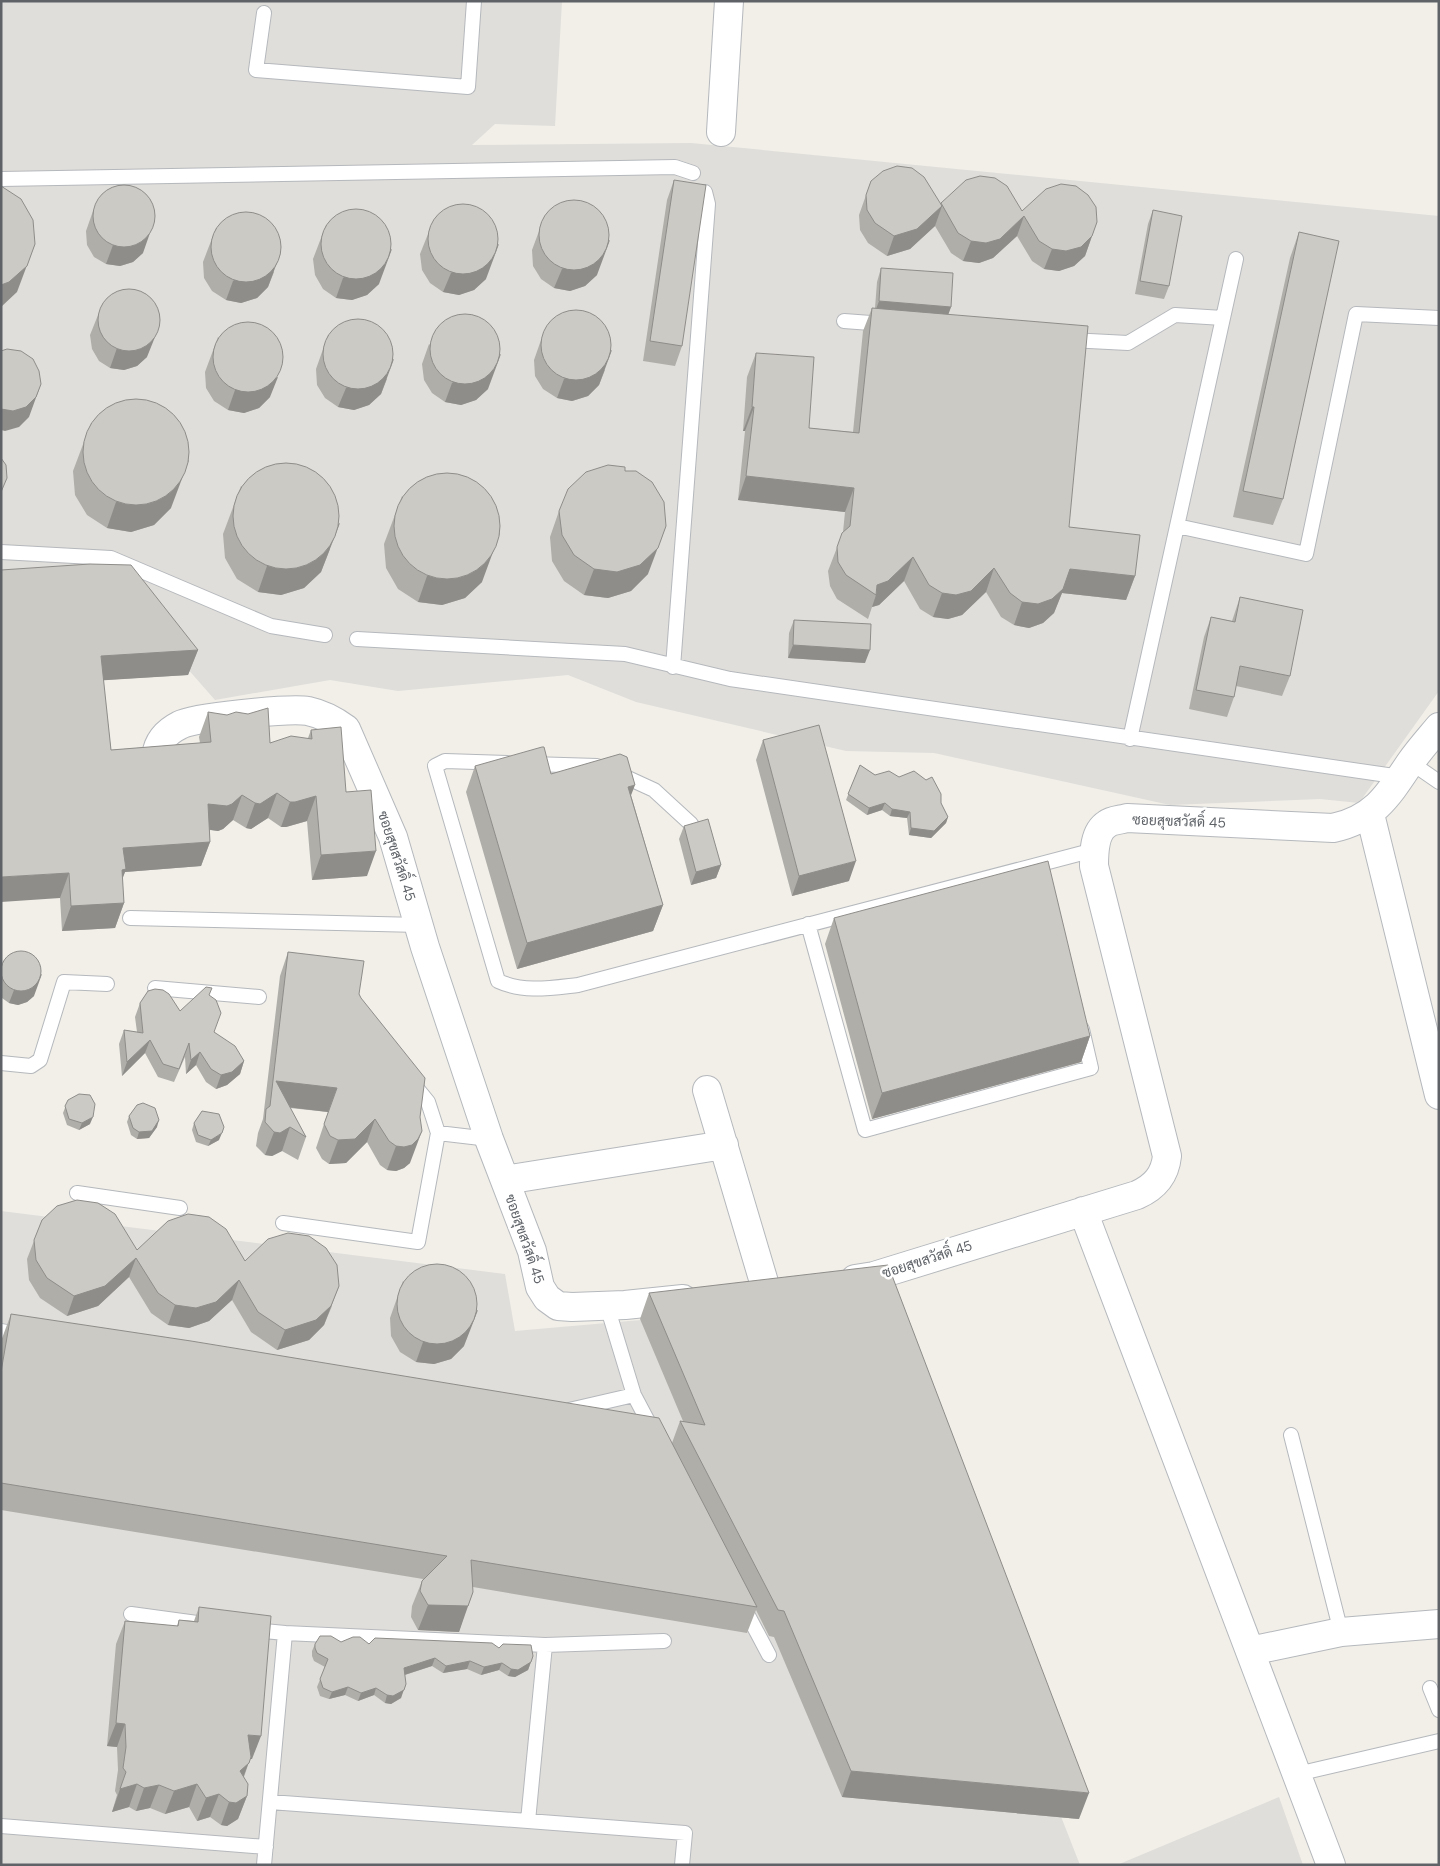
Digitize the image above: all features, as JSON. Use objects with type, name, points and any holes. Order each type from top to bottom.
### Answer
[{"type":"street","points":[[721,132],[729,1]]},
{"type":"street","name":"ซอยสุขสวัสดิ์ 45","points":[[156,756],[157,745],[166,734],[182,724],[242,714],[308,711],[333,720],[346,729],[394,836],[419,925],[489,1139],[532,1251],[540,1287],[547,1298],[558,1306],[607,1306],[710,1296]]},
{"type":"street","name":"ซอยสุขสวัสดิ์ 45","points":[[829,1282],[874,1276],[1147,1190],[1157,1182],[1166,1169],[1167,1156],[1097,880],[1094,850],[1098,834],[1106,824],[1127,818],[1333,828],[1352,824],[1370,814],[1439,727]]},
{"type":"street","points":[[1370,814],[1439,1095]]},
{"type":"street","points":[[707,1090],[766,1289]]},
{"type":"street","points":[[505,1180],[724,1145]]},
{"type":"street","points":[[1083,1211],[1331,1865]]},
{"type":"street","points":[[738,1292],[793,1286]]},
{"type":"street","points":[[1250,1651],[1341,1632],[1439,1624]]},
{"type":"lane","points":[[264,13],[256,70],[468,87],[474,1]]},
{"type":"lane","points":[[1,179],[676,166],[693,173]]},
{"type":"lane","points":[[673,667],[708,204],[705,192]]},
{"type":"lane","points":[[1130,739],[1236,259]]},
{"type":"lane","points":[[1057,339],[1115,344],[1128,343],[1164,319],[1175,314],[1223,318]]},
{"type":"lane","points":[[1177,526],[1306,554],[1356,314],[1439,318]]},
{"type":"lane","points":[[844,321],[902,326]]},
{"type":"lane","points":[[1,552],[111,558],[271,626],[325,635]]},
{"type":"lane","points":[[357,639],[625,654],[673,667],[730,679],[1130,739],[1406,770],[1439,782]]},
{"type":"lane","points":[[691,824],[654,790],[601,766],[445,761],[435,766],[498,981],[512,988],[544,989],[578,985],[1094,850]]},
{"type":"lane","points":[[1043,862],[1047,881]]},
{"type":"lane","points":[[130,918],[419,925]]},
{"type":"lane","points":[[808,924],[865,1130],[1091,1068],[1078,1012]]},
{"type":"lane","points":[[1,1063],[31,1066],[40,1060],[64,982],[107,984]]},
{"type":"lane","points":[[154,988],[259,997]]},
{"type":"lane","points":[[283,1223],[418,1242],[438,1133],[428,1102],[403,1071]]},
{"type":"lane","points":[[438,1133],[489,1139]]},
{"type":"lane","points":[[77,1193],[180,1208]]},
{"type":"lane","points":[[607,1306],[634,1395],[658,1440]]},
{"type":"lane","points":[[1,1332],[40,1337]]},
{"type":"lane","points":[[559,1410],[567,1411],[634,1395]]},
{"type":"lane","points":[[1291,1435],[1341,1632]]},
{"type":"lane","points":[[738,1595],[769,1655]]},
{"type":"lane","points":[[131,1614],[209,1624]]},
{"type":"lane","points":[[238,1628],[285,1633],[545,1645],[664,1641]]},
{"type":"lane","points":[[264,1865],[285,1633]]},
{"type":"lane","points":[[528,1821],[545,1645]]},
{"type":"lane","points":[[1430,1688],[1439,1710]]},
{"type":"lane","points":[[1296,1774],[1439,1741]]},
{"type":"lane","points":[[270,1802],[685,1833],[682,1865]]},
{"type":"lane","points":[[1,1826],[266,1847]]},
{"type":"shaded area","points":[[1,1],[562,1],[555,126],[495,124],[472,145],[691,143],[1439,216],[1439,691],[1359,803],[1320,799],[1170,805],[934,753],[846,751],[636,702],[568,675],[398,691],[330,680],[215,700],[100,569],[1,572]]},
{"type":"shaded area","points":[[1,1211],[505,1274],[515,1331],[859,1301],[1080,1865],[1,1865]]},
{"type":"shaded area","points":[[1279,1797],[1303,1865],[1117,1865]]},
{"type":"building","points":[[897,166],[912,168],[924,177],[942,206],[917,229],[894,236],[875,223],[867,210],[866,195],[871,181],[883,171]]},
{"type":"building","points":[[980,176],[995,178],[1007,186],[1022,211],[1046,189],[1061,184],[1076,186],[1088,195],[1096,207],[1097,222],[1092,236],[1081,247],[1066,251],[1052,249],[1039,241],[1024,216],[1000,239],[986,243],[971,241],[958,233],[941,203],[966,180]]},
{"type":"building","points":[[674,180],[706,185],[682,346],[650,341]]},
{"type":"building","points":[[124,185],[136,188],[146,194],[152,204],[155,216],[152,228],[146,238],[136,244],[124,247],[112,244],[102,238],[96,228],[93,216],[96,204],[102,194],[112,188]]},
{"type":"building","points":[[1,186],[21,199],[33,220],[35,244],[27,266],[9,282],[1,285]]},
{"type":"building","points":[[567,200],[581,200],[594,206],[603,215],[609,228],[607,248],[599,260],[581,270],[567,270],[554,264],[545,255],[539,242],[539,228],[545,215],[554,206]]},
{"type":"building","points":[[456,204],[470,204],[483,210],[492,219],[498,232],[496,252],[488,264],[470,274],[456,274],[443,268],[434,259],[428,246],[428,232],[434,219],[443,210]]},
{"type":"building","points":[[349,209],[363,209],[376,215],[385,224],[391,237],[391,251],[381,269],[363,279],[349,279],[336,273],[327,264],[321,251],[321,237],[327,224],[336,215]]},
{"type":"building","points":[[1153,210],[1182,216],[1169,286],[1140,281]]},
{"type":"building","points":[[246,212],[259,215],[271,222],[278,234],[281,247],[278,260],[271,272],[259,279],[246,282],[233,279],[221,272],[214,260],[211,247],[214,234],[221,222],[233,215]]},
{"type":"building","points":[[1299,232],[1339,241],[1283,499],[1243,491]]},
{"type":"building","points":[[881,268],[953,273],[951,307],[879,301]]},
{"type":"building","points":[[129,289],[141,292],[151,298],[157,308],[160,320],[157,332],[151,342],[141,348],[129,351],[117,348],[107,342],[101,332],[98,320],[101,308],[107,298],[117,292]]},
{"type":"building","points":[[872,308],[1088,326],[1069,527],[1140,535],[1135,576],[1070,569],[1063,589],[1052,599],[1038,604],[1022,602],[1010,593],[994,568],[971,591],[956,595],[942,593],[929,585],[913,557],[888,581],[877,585],[876,595],[846,575],[838,562],[837,547],[842,533],[850,526],[854,488],[746,476],[754,407],[752,407],[756,353],[814,357],[809,428],[859,433]]},
{"type":"building","points":[[569,310],[583,310],[596,316],[605,325],[611,338],[609,358],[601,370],[583,380],[569,380],[556,374],[547,365],[541,352],[541,338],[547,325],[556,316]]},
{"type":"building","points":[[458,314],[472,314],[485,320],[494,329],[500,342],[498,362],[490,374],[472,384],[458,384],[445,378],[436,369],[430,356],[430,342],[436,329],[445,320]]},
{"type":"building","points":[[358,319],[371,322],[383,329],[390,341],[393,354],[390,367],[383,379],[371,386],[358,389],[345,386],[333,379],[326,367],[323,354],[326,341],[333,329],[345,322]]},
{"type":"building","points":[[248,322],[261,325],[273,332],[280,344],[283,357],[280,370],[273,382],[261,389],[248,392],[235,389],[223,382],[216,370],[213,357],[216,344],[223,332],[235,325]]},
{"type":"building","points":[[7,349],[21,351],[33,359],[39,371],[41,384],[36,397],[26,407],[13,411],[1,409],[1,351]]},
{"type":"building","points":[[136,399],[156,403],[173,415],[185,432],[189,452],[185,472],[173,489],[156,501],[136,505],[116,501],[99,489],[87,472],[83,452],[87,432],[99,415],[116,403]]},
{"type":"building","points":[[1,458],[6,465],[7,478],[1,492]]},
{"type":"building","points":[[286,463],[306,467],[323,479],[335,496],[339,516],[335,536],[323,553],[306,565],[286,569],[266,565],[249,553],[237,536],[233,516],[237,496],[249,479],[266,467]]},
{"type":"building","points":[[608,465],[625,467],[625,471],[636,471],[652,482],[664,502],[666,526],[658,548],[640,565],[617,572],[594,569],[574,555],[562,535],[559,511],[568,489],[586,472]]},
{"type":"building","points":[[447,473],[467,477],[484,489],[496,506],[500,526],[496,546],[484,563],[467,575],[447,579],[427,575],[410,563],[398,546],[394,526],[398,506],[410,489],[427,477]]},
{"type":"building","points":[[90,564],[131,565],[198,650],[101,656],[111,750],[211,742],[208,712],[227,715],[236,712],[248,714],[268,708],[270,743],[291,736],[312,739],[311,730],[341,727],[346,792],[371,790],[376,851],[321,855],[316,796],[290,802],[277,793],[260,804],[242,795],[227,806],[208,804],[210,842],[123,848],[126,869],[122,870],[124,903],[71,906],[69,873],[1,877],[1,570]]},
{"type":"building","points":[[1240,597],[1303,610],[1290,676],[1240,666],[1234,697],[1196,690],[1211,617],[1235,622]]},
{"type":"building","points":[[794,620],[871,624],[870,650],[793,645]]},
{"type":"building","points":[[819,725],[856,861],[799,876],[763,740]]},
{"type":"building","points":[[544,747],[551,774],[620,754],[627,757],[635,785],[628,787],[663,905],[527,943],[475,766]]},
{"type":"building","points":[[860,765],[875,775],[889,771],[899,777],[914,771],[926,780],[932,777],[941,794],[941,803],[948,817],[934,831],[911,828],[910,812],[892,809],[885,803],[869,808],[848,794]]},
{"type":"building","points":[[708,819],[721,865],[696,872],[684,826]]},
{"type":"building","points":[[1048,861],[1090,1036],[882,1093],[834,918]]},
{"type":"building","points":[[25,951],[32,954],[38,960],[41,971],[40,979],[32,988],[25,991],[17,991],[10,988],[2,979],[1,967],[4,960],[13,952]]},
{"type":"building","points":[[288,952],[364,961],[359,994],[361,998],[425,1078],[420,1117],[422,1131],[412,1145],[396,1146],[389,1141],[375,1119],[355,1139],[338,1140],[330,1136],[324,1124],[337,1088],[276,1081],[306,1137],[290,1127],[280,1133],[274,1132],[265,1122],[266,1109],[270,1106]]},
{"type":"building","points":[[206,987],[212,988],[209,995],[216,1000],[221,1013],[214,1032],[235,1046],[244,1061],[232,1072],[221,1075],[211,1069],[200,1052],[191,1060],[189,1043],[179,1069],[163,1064],[150,1040],[127,1062],[124,1030],[143,1033],[140,1003],[148,991],[155,989],[163,990],[169,994],[180,1011]]},
{"type":"building","points":[[79,1094],[90,1095],[95,1104],[93,1117],[82,1123],[69,1119],[65,1106],[68,1100]]},
{"type":"building","points":[[143,1103],[155,1108],[159,1120],[152,1131],[139,1132],[133,1128],[129,1116],[137,1105]]},
{"type":"building","points":[[202,1111],[219,1114],[224,1127],[222,1133],[211,1140],[198,1135],[194,1123]]},
{"type":"building","points":[[77,1200],[98,1203],[115,1214],[137,1250],[168,1221],[188,1214],[209,1217],[226,1229],[245,1261],[268,1239],[288,1233],[309,1236],[326,1248],[337,1265],[339,1286],[331,1306],[316,1320],[285,1330],[258,1312],[239,1280],[216,1302],[196,1308],[175,1305],[158,1293],[136,1258],[105,1286],[74,1296],[47,1278],[36,1260],[34,1240],[42,1220],[57,1206]]},
{"type":"building","points":[[437,1264],[452,1267],[465,1276],[474,1289],[477,1304],[474,1319],[465,1332],[452,1341],[437,1344],[422,1341],[409,1332],[400,1319],[397,1304],[400,1289],[409,1276],[422,1267]]},
{"type":"building","points":[[888,1265],[1089,1793],[851,1771],[784,1611],[778,1610],[680,1421],[705,1425],[649,1293]]},
{"type":"building","points":[[11,1314],[191,1341],[659,1418],[757,1607],[471,1560],[473,1592],[468,1606],[428,1605],[420,1591],[422,1581],[447,1556],[1,1483],[1,1372]]},
{"type":"building","points":[[199,1607],[271,1616],[261,1736],[248,1735],[251,1757],[249,1763],[240,1771],[248,1784],[247,1796],[236,1803],[229,1802],[219,1794],[206,1798],[197,1784],[174,1791],[159,1785],[144,1788],[137,1784],[120,1789],[126,1772],[123,1768],[126,1747],[125,1724],[116,1723],[125,1621],[178,1626],[179,1620],[198,1622]]},
{"type":"building","points":[[320,1636],[331,1636],[341,1642],[353,1637],[360,1637],[369,1644],[375,1638],[492,1643],[499,1648],[503,1644],[531,1645],[533,1656],[531,1662],[518,1670],[511,1669],[502,1663],[484,1667],[470,1661],[446,1666],[435,1658],[404,1668],[406,1684],[404,1690],[393,1696],[387,1695],[376,1688],[361,1693],[348,1687],[332,1692],[323,1688],[320,1679],[328,1659],[317,1653],[315,1648],[315,1644]]}]
